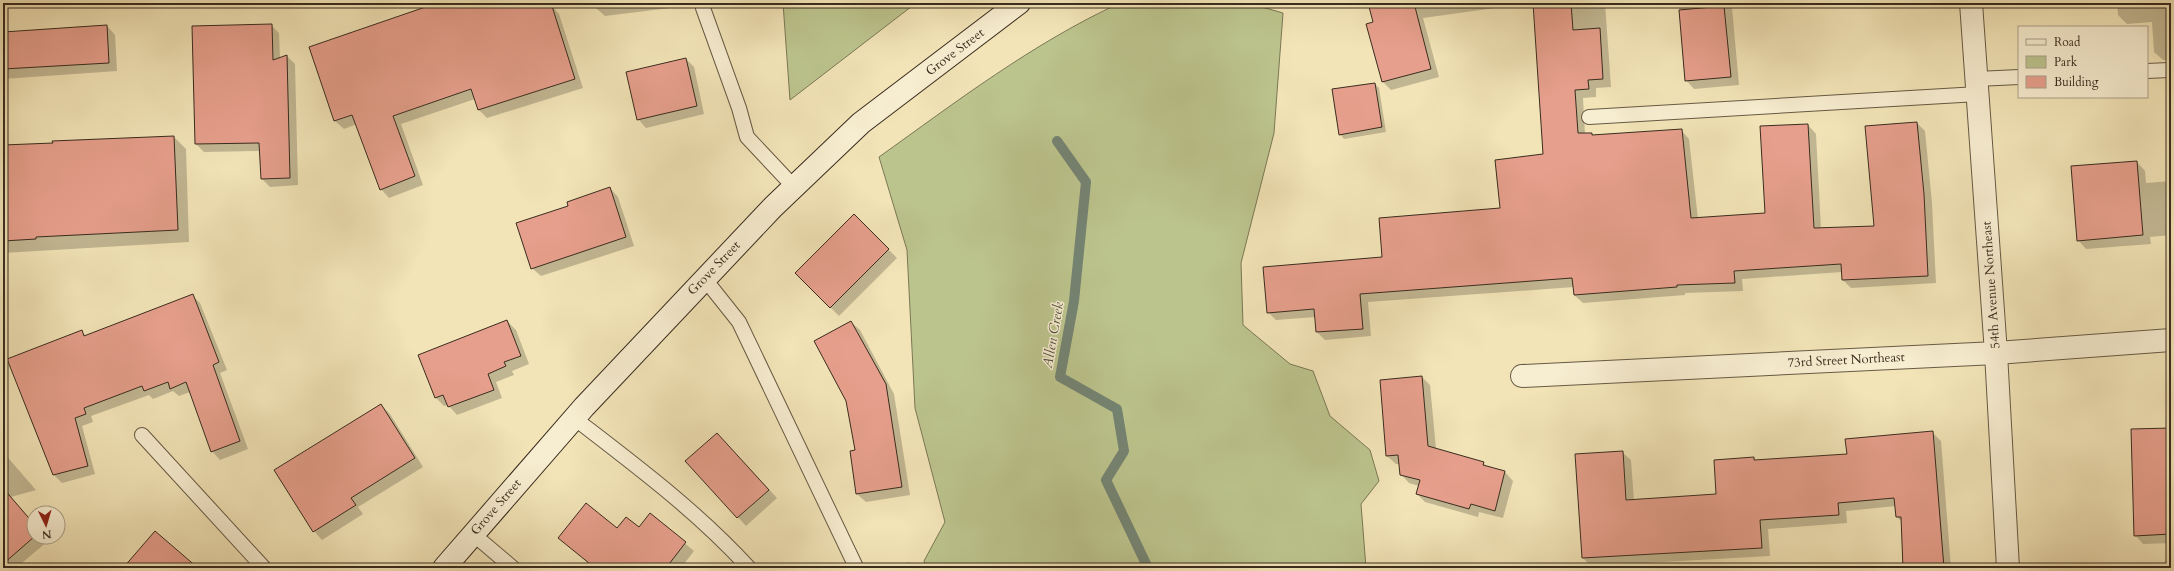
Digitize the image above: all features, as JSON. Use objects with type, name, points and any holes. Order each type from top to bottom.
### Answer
[{"type":"street","name":"Grove Street","points":[[444,568],[574,418],[704,278],[794,187],[861,123],[1018,3]]},
{"type":"street","name":"54th Avenue Northeast","points":[[1971,3],[1996,353],[2008,568]]},
{"type":"street","name":"73rd Street Northeast","points":[[1522,376],[1996,353],[2171,340]]},
{"type":"lane","points":[[703,8],[740,108],[748,137],[794,187]]},
{"type":"lane","points":[[2148,71],[2170,70]]},
{"type":"lane","points":[[1589,117],[1977,87],[2018,77]]},
{"type":"lane","points":[[704,278],[739,322],[856,566]]},
{"type":"lane","points":[[574,418],[669,492],[717,535],[749,568]]},
{"type":"lane","points":[[142,435],[264,568]]},
{"type":"lane","points":[[473,534],[513,568]]},
{"type":"green space","points":[[783,3],[916,3],[790,100]]},
{"type":"green space","points":[[1120,3],[1261,3],[1262,7],[1283,13],[1274,133],[1241,263],[1243,325],[1290,364],[1313,371],[1330,416],[1370,450],[1379,481],[1361,504],[1366,568],[927,568],[924,561],[945,522],[915,408],[907,250],[879,157],[996,74],[1056,36]]},
{"type":"building","points":[[437,3],[551,3],[575,79],[478,110],[471,89],[393,116],[415,176],[380,190],[352,115],[334,121],[309,47]]},
{"type":"building","points":[[1368,3],[1414,3],[1431,69],[1382,82],[1366,24],[1373,22]]},
{"type":"building","points":[[1533,3],[1571,3],[1573,30],[1600,28],[1603,79],[1588,80],[1589,89],[1575,90],[1578,133],[1592,133],[1592,135],[1682,129],[1691,218],[1765,213],[1760,126],[1808,124],[1814,228],[1874,226],[1865,126],[1917,122],[1924,194],[1928,276],[1842,280],[1841,264],[1734,271],[1735,283],[1677,285],[1677,287],[1574,295],[1572,278],[1360,294],[1363,329],[1316,332],[1314,309],[1267,313],[1263,267],[1382,257],[1379,218],[1500,208],[1495,160],[1543,154]]},
{"type":"building","points":[[1724,6],[1731,77],[1685,81],[1679,10]]},
{"type":"building","points":[[272,24],[273,60],[287,55],[290,178],[261,179],[259,143],[195,144],[192,26]]},
{"type":"building","points":[[107,25],[109,63],[3,69],[3,32]]},
{"type":"building","points":[[686,58],[697,106],[637,120],[626,72]]},
{"type":"building","points":[[1375,83],[1382,127],[1339,135],[1332,89]]},
{"type":"building","points":[[174,136],[178,230],[36,237],[36,239],[3,241],[3,145],[53,143],[52,141]]},
{"type":"building","points":[[2137,161],[2143,235],[2077,241],[2071,166]]},
{"type":"building","points":[[610,187],[626,237],[531,269],[516,223],[568,206],[567,202]]},
{"type":"building","points":[[854,214],[889,249],[830,308],[795,273]]},
{"type":"building","points":[[193,294],[219,362],[213,365],[240,441],[211,452],[186,382],[170,389],[168,382],[144,391],[142,386],[84,408],[86,414],[75,418],[88,466],[53,475],[7,359],[82,330],[84,336]]},
{"type":"building","points":[[507,320],[521,356],[504,362],[506,366],[488,374],[494,390],[448,407],[443,395],[435,398],[418,355]]},
{"type":"building","points":[[851,321],[886,384],[902,487],[856,494],[850,451],[855,450],[846,401],[814,341]]},
{"type":"building","points":[[1422,376],[1428,446],[1484,462],[1483,465],[1505,471],[1495,511],[1471,504],[1469,509],[1416,494],[1420,480],[1400,475],[1398,455],[1386,456],[1380,380]]},
{"type":"building","points":[[381,404],[415,458],[351,498],[356,505],[313,532],[274,470]]},
{"type":"building","points":[[2171,428],[2171,534],[2134,536],[2131,429]]},
{"type":"building","points":[[1933,431],[1944,568],[1903,568],[1901,517],[1896,517],[1894,498],[1838,503],[1839,515],[1760,520],[1762,548],[1582,558],[1575,454],[1623,451],[1626,500],[1716,494],[1714,460],[1754,457],[1754,460],[1847,454],[1845,439]]},
{"type":"building","points":[[717,433],[769,490],[737,518],[685,461]]},
{"type":"building","points":[[3,488],[26,515],[26,544],[3,564]]},
{"type":"building","points":[[586,503],[617,528],[626,517],[639,527],[650,513],[686,542],[666,568],[595,568],[558,538]]},
{"type":"building","points":[[155,531],[198,568],[123,568]]},
{"type":"waterway","name":"Allen Creek","points":[[1057,141],[1086,182],[1074,301],[1060,377],[1117,409],[1124,451],[1106,480],[1148,568]]}]
